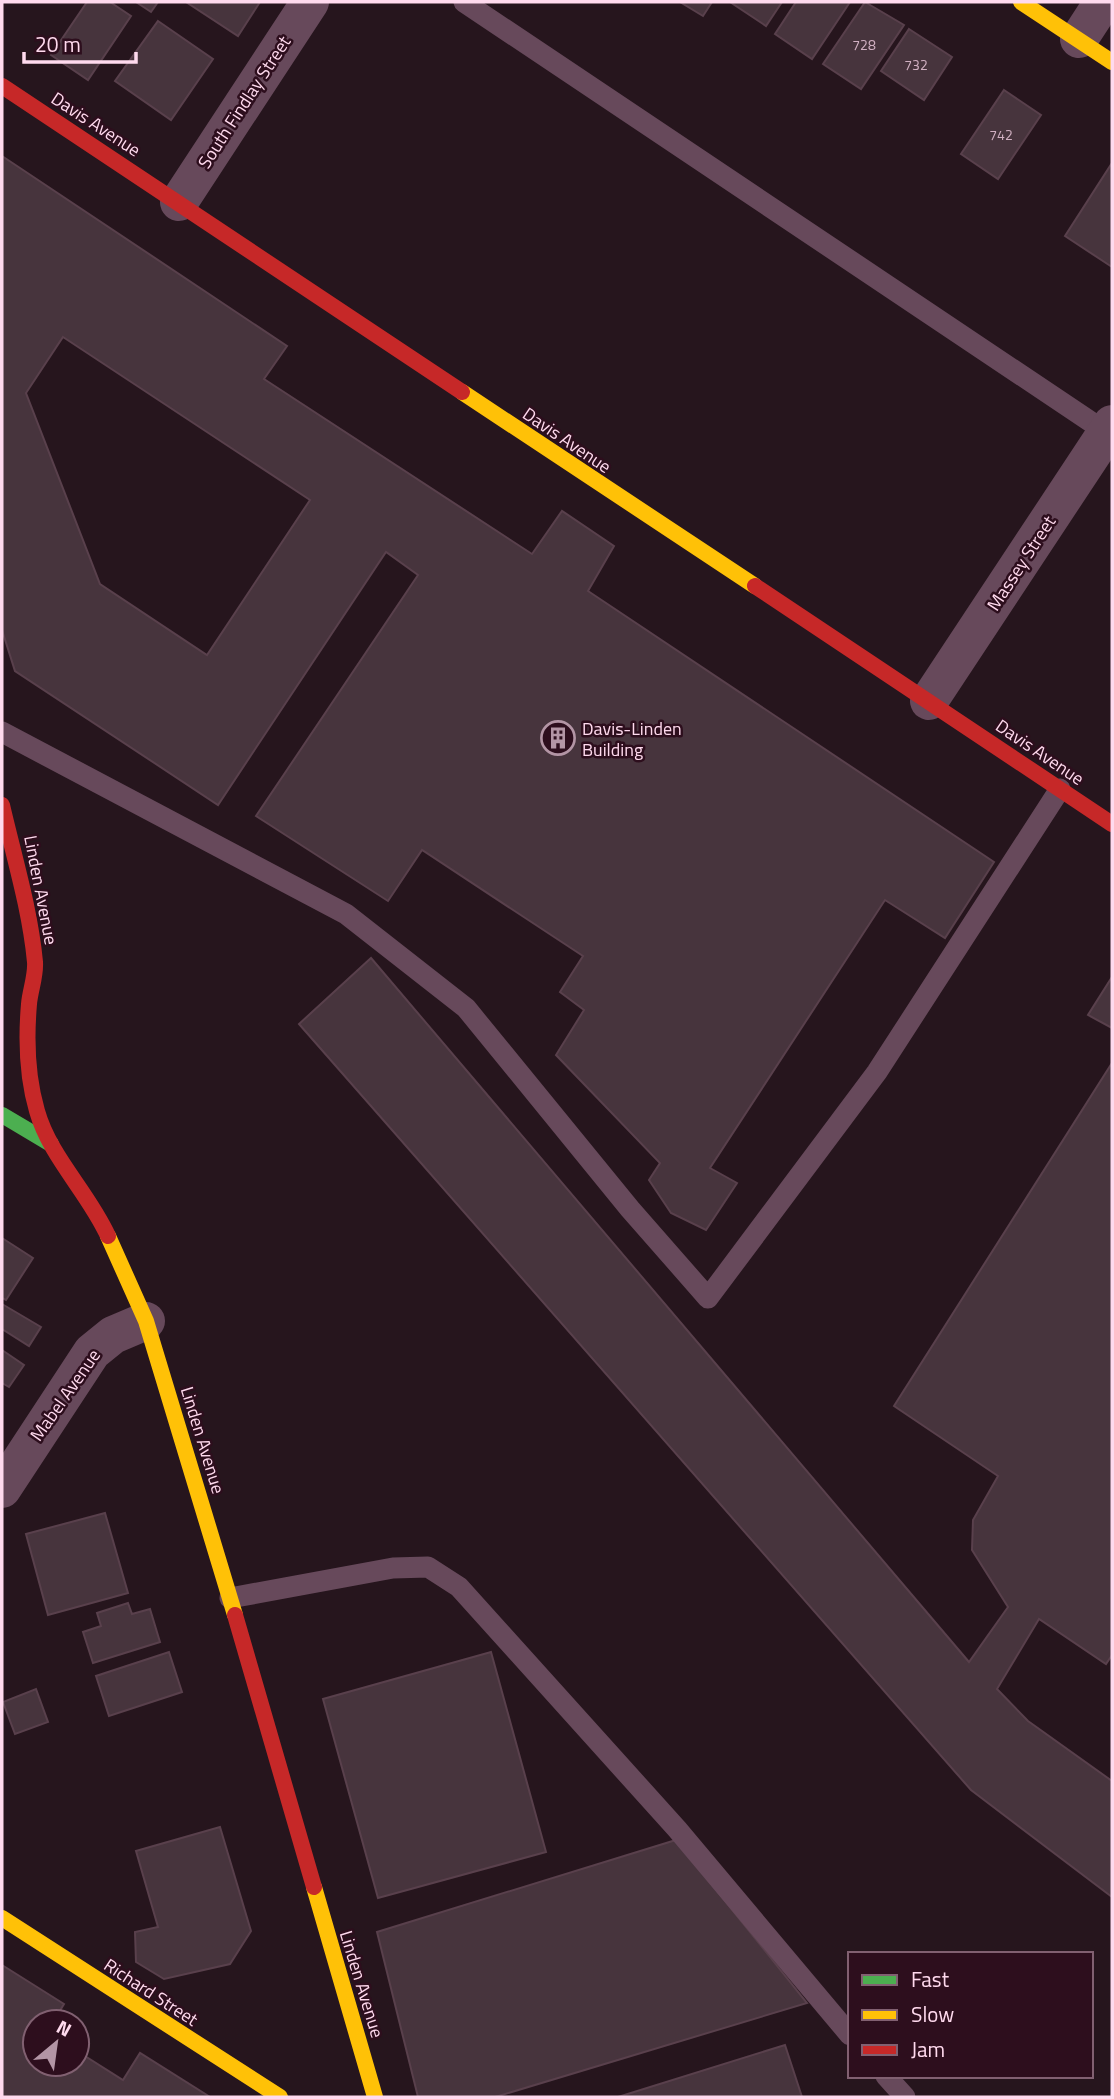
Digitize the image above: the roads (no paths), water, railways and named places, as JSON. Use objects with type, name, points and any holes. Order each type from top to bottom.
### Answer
[{"type":"street","name":"South Findlay Street","points":[[179,202],[310,2]]},
{"type":"street","points":[[1021,2],[1112,62]]},
{"type":"street","points":[[1079,40],[1103,2]]},
{"type":"street","name":"Davis Avenue","points":[[2,86],[1112,824]]},
{"type":"street","name":"Massey Street","points":[[929,701],[1110,431]]},
{"type":"street","name":"Linden Avenue","points":[[2,805],[5,832],[29,910],[35,966],[29,1005],[29,1073],[37,1112],[51,1144],[96,1209],[146,1321],[230,1598],[375,2097]]},
{"type":"street","points":[[18,980],[35,966]]},
{"type":"street","points":[[2,1115],[51,1144]]},
{"type":"street","name":"Mabel Avenue","points":[[2,1489],[92,1352],[113,1335],[146,1321]]},
{"type":"street","name":"Richard Street","points":[[2,1918],[280,2097]]},
{"type":"lane","points":[[464,2],[1110,431]]},
{"type":"lane","points":[[2,732],[346,914],[466,1008],[630,1209],[708,1298],[877,1072],[1060,789]]},
{"type":"lane","points":[[230,1598],[393,1568],[428,1567],[459,1587],[677,1829],[848,2033]]},
{"type":"lane","points":[[888,2078],[905,2097]]},
{"type":"place","name":"Davis-Linden Building","points":[[558,738]]}]
